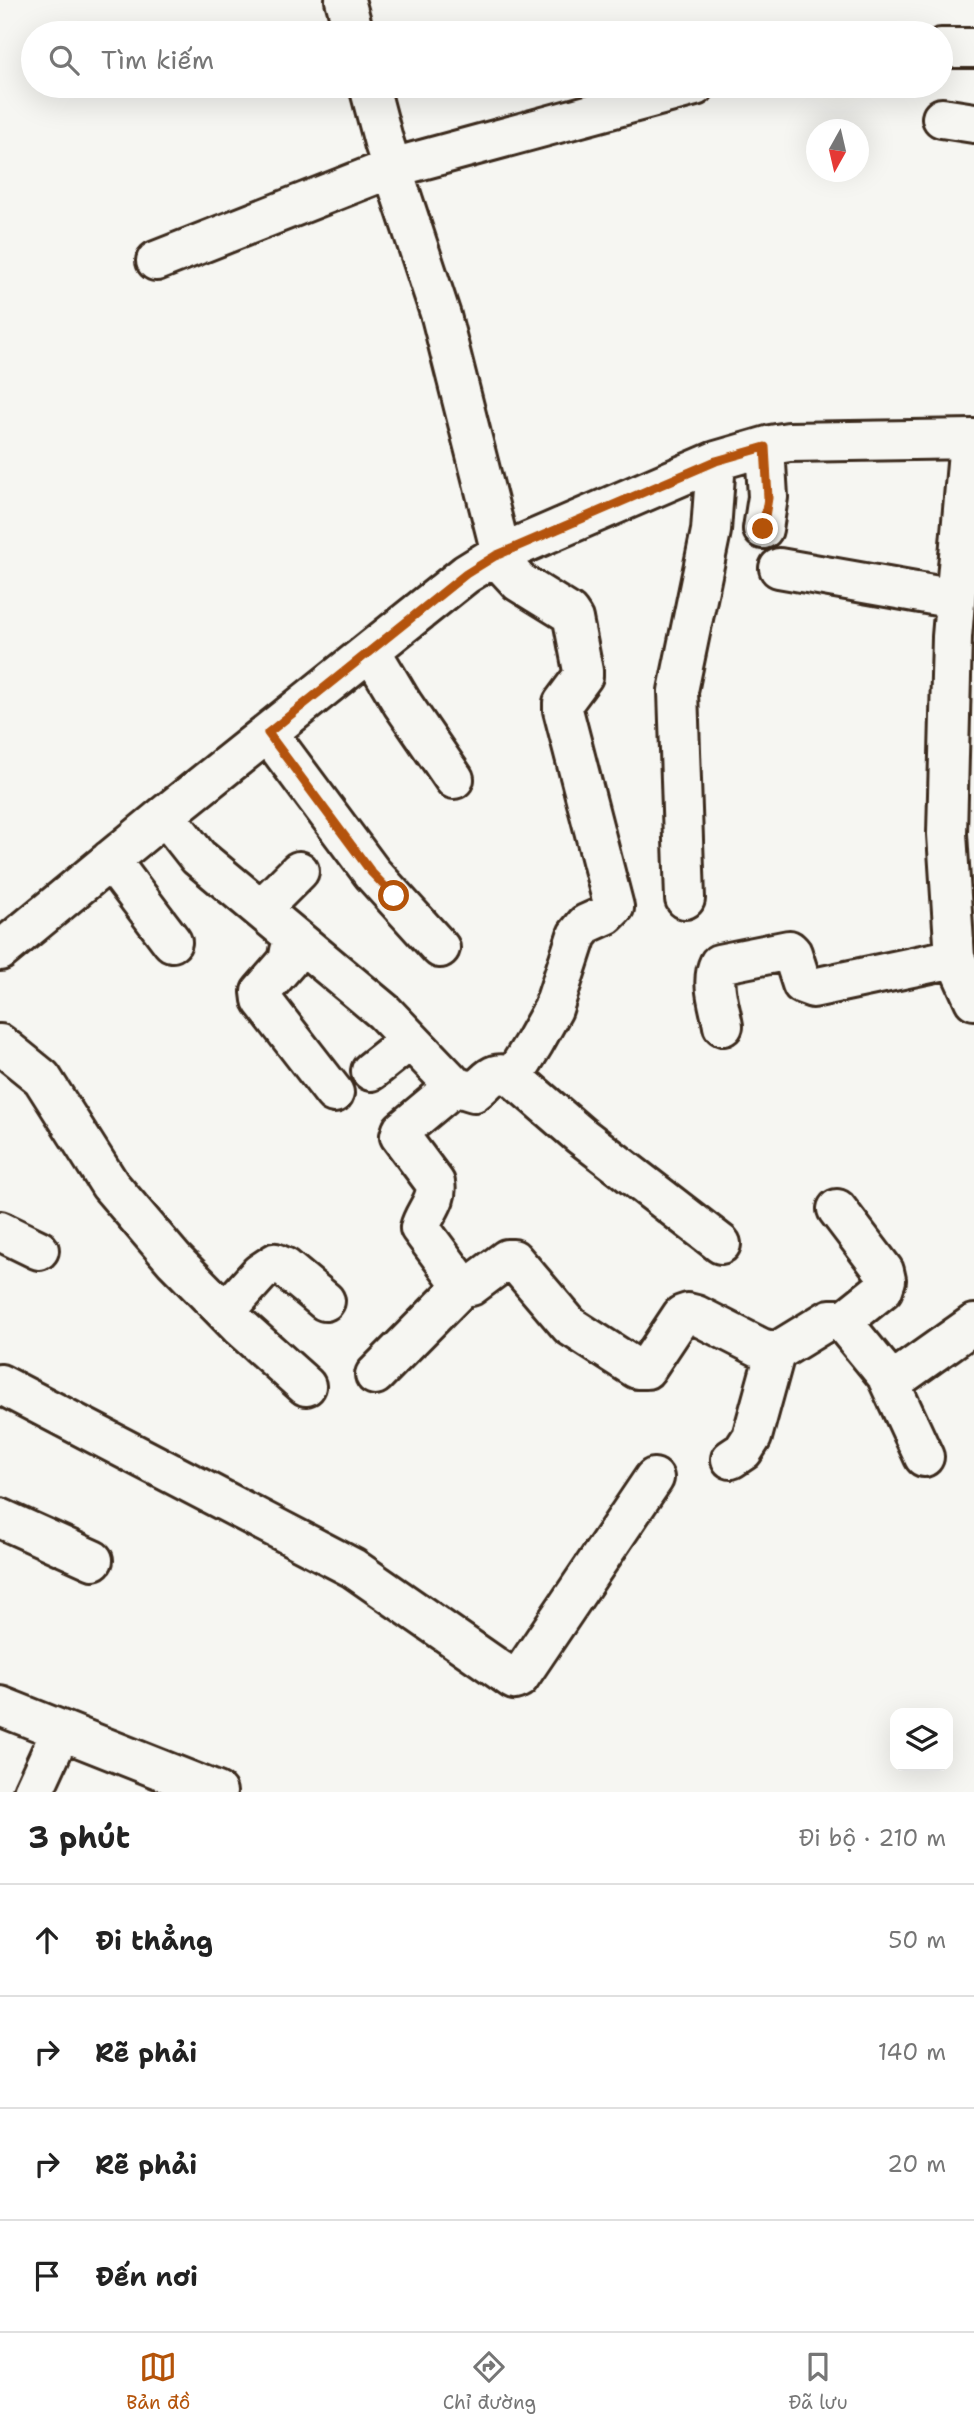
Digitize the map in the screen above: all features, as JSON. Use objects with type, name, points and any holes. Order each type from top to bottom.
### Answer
[{"type":"street","points":[[345,0],[351,21]]},
{"type":"street","points":[[953,48],[974,48]]},
{"type":"street","points":[[372,98],[392,168],[441,316],[498,555],[519,582],[569,613],[573,619],[583,671],[583,676],[563,703],[563,710],[614,907],[606,915],[586,924],[577,935],[553,1009],[513,1077]]},
{"type":"street","points":[[156,261],[392,168],[651,98]]},
{"type":"street","points":[[0,951],[466,574],[498,555],[716,461],[765,447],[789,442],[971,440],[947,834],[955,958],[973,995]]},
{"type":"street","points":[[763,529],[768,498],[765,447]]},
{"type":"street","points":[[685,899],[678,691],[711,531],[716,461]]},
{"type":"street","points":[[779,568],[961,604]]},
{"type":"street","points":[[371,651],[402,703],[454,779]]},
{"type":"street","points":[[268,733],[372,873],[440,948]]},
{"type":"street","points":[[165,815],[194,852],[384,1012],[451,1085],[474,1092],[495,1074],[503,1073],[513,1077],[580,1135],[721,1244]]},
{"type":"street","points":[[110,860],[172,942]]},
{"type":"street","points":[[261,909],[299,871]]},
{"type":"street","points":[[296,939],[288,961],[261,992],[262,1000],[334,1094]]},
{"type":"street","points":[[723,1026],[715,980],[719,964],[789,950],[802,984],[813,988],[955,958]]},
{"type":"street","points":[[371,1071],[410,1040]]},
{"type":"street","points":[[0,1044],[41,1077],[110,1185],[174,1260],[225,1312],[306,1386]]},
{"type":"street","points":[[451,1085],[451,1089],[400,1134],[435,1183],[436,1196],[420,1228],[463,1286]]},
{"type":"street","points":[[837,1209],[884,1271],[886,1280],[883,1289],[843,1321]]},
{"type":"street","points":[[0,1231],[39,1250]]},
{"type":"street","points":[[375,1375],[463,1286],[471,1286],[505,1260],[513,1259],[570,1326],[637,1369],[646,1368],[682,1315],[688,1313],[761,1348],[776,1350],[834,1317],[843,1321],[886,1375],[924,1457]]},
{"type":"street","points":[[225,1312],[260,1273],[275,1263],[284,1267],[325,1301]]},
{"type":"street","points":[[886,1375],[902,1375],[974,1324]]},
{"type":"street","points":[[732,1459],[743,1451],[752,1437],[776,1350]]},
{"type":"street","points":[[3,1393],[353,1568],[514,1680],[519,1678],[654,1478]]},
{"type":"street","points":[[0,1518],[93,1560]]},
{"type":"street","points":[[0,1706],[180,1785],[217,1792]]},
{"type":"street","points":[[33,1792],[61,1731]]},
{"type":"route","points":[[394,896],[372,873],[268,733],[466,574],[495,556],[716,461],[765,447],[768,498],[763,529]]}]
